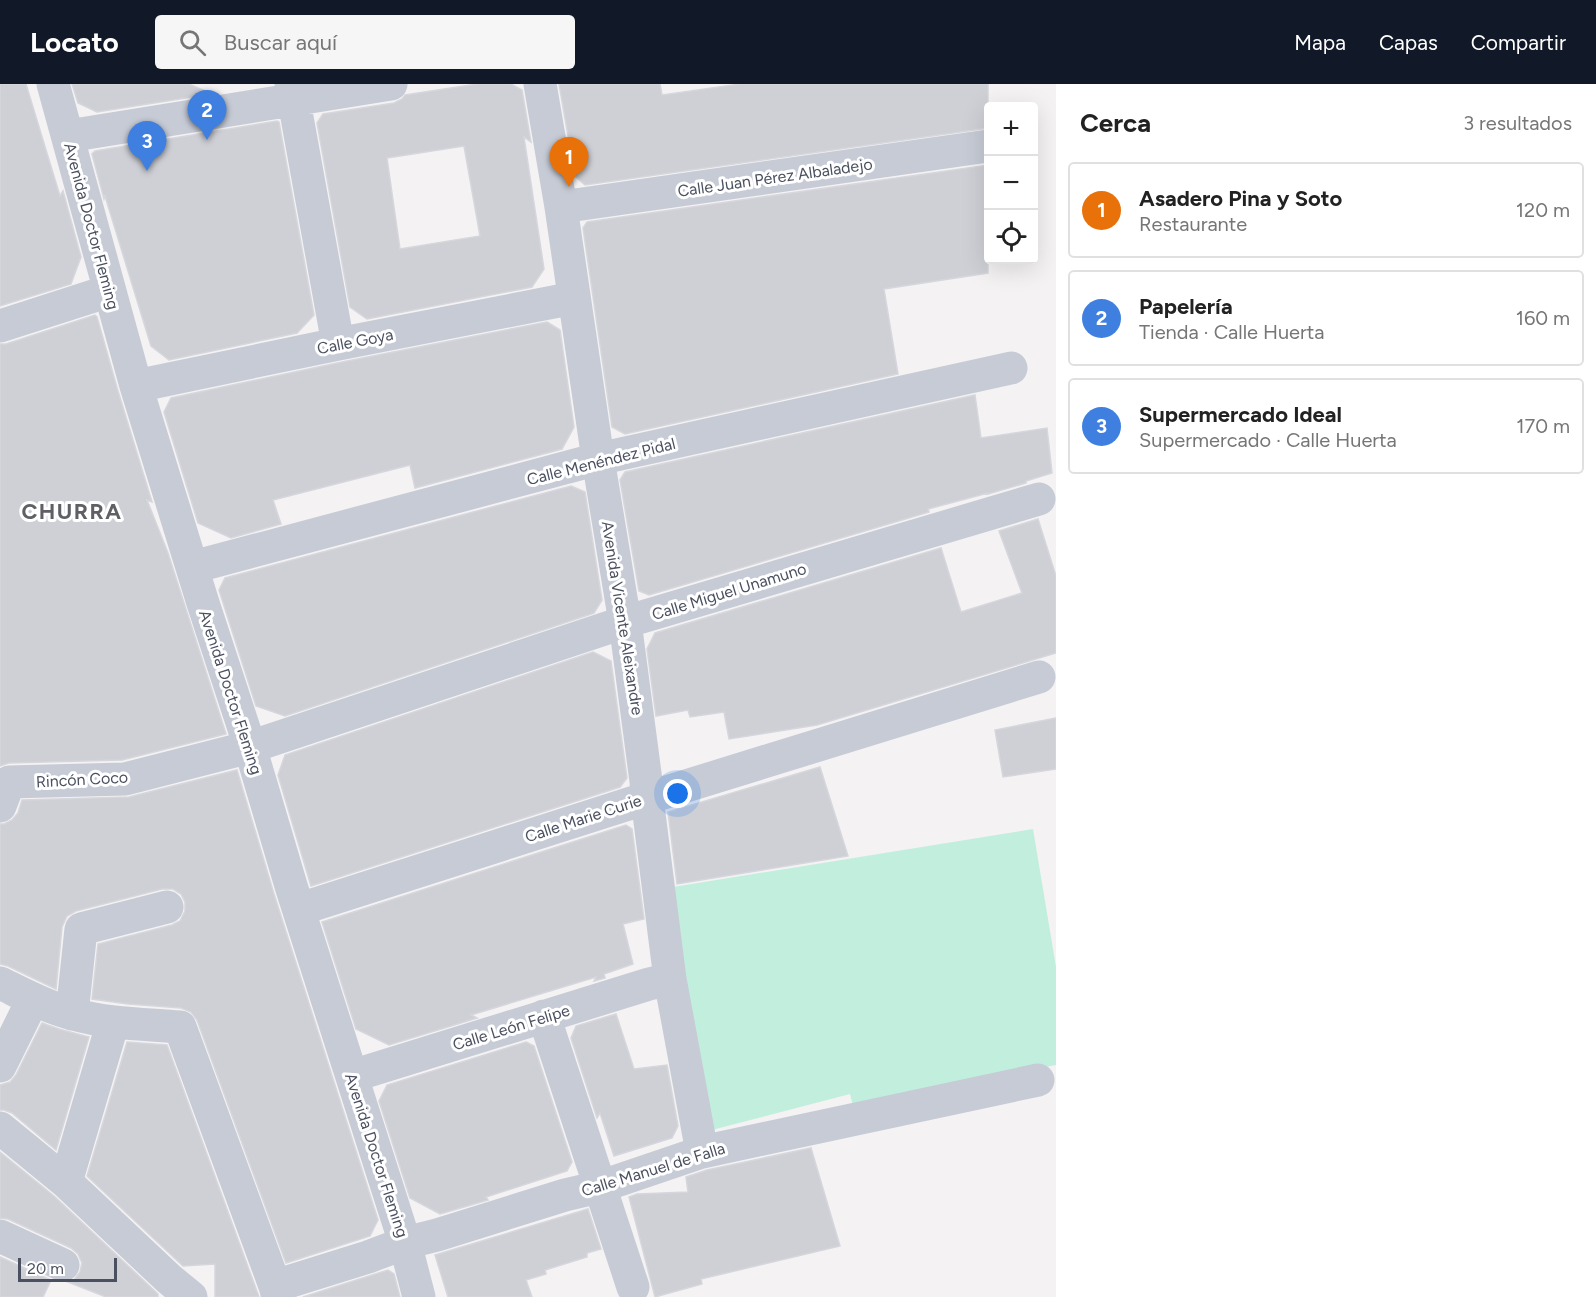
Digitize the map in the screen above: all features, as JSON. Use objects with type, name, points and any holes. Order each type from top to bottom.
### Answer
[{"type":"street","name":"Avenida Doctor Fleming","points":[[53,84],[136,386],[405,1243],[419,1297]]},
{"type":"street","points":[[68,136],[293,92],[391,84]]},
{"type":"street","name":"Avenida Vicente Aleixandre","points":[[540,84],[625,622],[670,979],[702,1152]]},
{"type":"street","points":[[293,92],[338,344]]},
{"type":"street","name":"Calle Juan Pérez Albaladejo","points":[[561,207],[984,147]]},
{"type":"street","points":[[0,326],[110,291]]},
{"type":"street","name":"Calle Goya","points":[[136,386],[574,298]]},
{"type":"street","name":"Calle Menéndez Pidal","points":[[193,567],[598,459],[1011,368]]},
{"type":"street","name":"Calle Miguel Unamuno","points":[[249,747],[625,622],[1039,499]]},
{"type":"street","name":"Calle Marie Curie","points":[[300,909],[647,798],[1040,677]]},
{"type":"street","name":"Rincón Coco","points":[[0,806],[9,783],[125,779],[249,747]]},
{"type":"street","points":[[72,1014],[81,929],[167,907]]},
{"type":"street","name":"Calle León Felipe","points":[[352,1076],[670,979]]},
{"type":"street","points":[[0,983],[72,1014],[113,1022],[180,1027],[277,1292]]},
{"type":"street","points":[[0,1066],[33,999]]},
{"type":"street","points":[[544,1016],[633,1287]]},
{"type":"street","points":[[66,1182],[113,1022]]},
{"type":"street","name":"Calle Manuel de Falla","points":[[277,1292],[405,1243],[599,1187],[702,1152],[1038,1080]]},
{"type":"street","points":[[0,1128],[66,1182],[168,1279],[191,1297]]},
{"type":"street","points":[[0,1236],[63,1265]]},
{"type":"green space","points":[[1033,829],[1056,967],[1056,1065],[853,1106],[850,1094],[708,1131],[673,887]]},
{"type":"building","points":[[0,84],[26,84],[60,196],[63,191],[81,257],[71,284],[0,306]]},
{"type":"building","points":[[72,84],[189,84],[212,94],[97,112],[78,103]]},
{"type":"building","points":[[477,84],[511,84],[522,90],[531,142],[524,137],[544,269],[532,287],[367,319],[350,307],[317,123],[323,114],[394,103],[405,95]],"holes":[[[464,146],[480,236],[400,249],[387,158]]]},
{"type":"building","points":[[559,84],[660,84],[662,95],[740,84],[988,84],[988,102],[984,102],[984,129],[585,185],[575,176]]},
{"type":"building","points":[[277,121],[314,315],[297,333],[169,360],[151,346],[92,154],[95,151]]},
{"type":"building","points":[[984,166],[984,264],[988,264],[988,273],[884,289],[898,374],[625,434],[612,427],[583,228],[587,222]]},
{"type":"building","points":[[95,315],[152,502],[147,500],[168,553],[226,734],[122,760],[9,763],[0,766],[0,344]]},
{"type":"building","points":[[547,322],[560,330],[574,427],[562,449],[415,488],[410,465],[273,500],[281,524],[231,538],[198,523],[164,412],[171,398]]},
{"type":"building","points":[[975,395],[981,438],[1047,428],[1052,473],[1026,481],[1026,483],[928,509],[929,512],[649,595],[639,591],[620,480],[625,472]]},
{"type":"building","points":[[571,486],[585,492],[602,600],[594,613],[285,716],[256,706],[219,590],[225,578]]},
{"type":"building","points":[[1038,519],[1056,576],[1056,653],[817,725],[729,739],[724,712],[690,717],[688,710],[656,716],[647,649],[655,633],[941,548],[961,612],[1022,593],[999,531]]},
{"type":"building","points":[[593,652],[611,661],[627,778],[620,787],[311,886],[278,775],[285,755]]},
{"type":"building","points":[[1056,718],[1056,769],[1003,777],[995,730]]},
{"type":"building","points":[[820,767],[848,856],[677,884],[668,812]]},
{"type":"building","points":[[237,770],[378,1220],[370,1236],[286,1263],[197,1020],[191,1012],[181,1008],[92,999],[98,944],[180,921],[185,911],[185,902],[181,894],[173,889],[162,889],[76,911],[67,916],[62,927],[56,989],[0,964],[0,824],[12,820],[18,813],[22,800],[129,797]]},
{"type":"building","points":[[626,825],[632,829],[644,919],[623,924],[633,964],[604,974],[605,978],[594,981],[596,977],[471,1015],[477,1018],[389,1045],[356,1029],[322,922]]},
{"type":"building","points":[[616,1014],[634,1069],[667,1065],[678,1126],[672,1138],[614,1156],[600,1113],[597,1118],[571,1038],[576,1026]]},
{"type":"building","points":[[42,1023],[89,1037],[56,1150],[12,1113],[0,1110],[0,1085],[10,1082],[16,1075]]},
{"type":"building","points":[[127,1042],[167,1045],[259,1297],[215,1297],[215,1264],[183,1266],[87,1176]]},
{"type":"building","points":[[526,1042],[534,1046],[572,1162],[567,1171],[486,1197],[488,1200],[440,1214],[410,1198],[379,1101],[387,1085]]},
{"type":"building","points":[[811,1148],[840,1246],[701,1279],[702,1284],[655,1297],[629,1197],[637,1194],[688,1192],[686,1177],[707,1170]]},
{"type":"building","points":[[0,1152],[54,1196],[158,1294],[158,1297],[106,1297],[68,1282],[74,1280],[80,1272],[82,1263],[78,1254],[71,1248],[8,1219],[0,1218]]},
{"type":"building","points":[[588,1209],[601,1249],[587,1253],[587,1257],[545,1270],[546,1274],[526,1280],[532,1297],[448,1297],[435,1255]]},
{"type":"building","points":[[0,1257],[51,1280],[43,1297],[0,1297]]},
{"type":"building","points":[[388,1270],[394,1274],[400,1297],[303,1297]]},
{"type":"place","name":"Papelería","points":[[207,140]]},
{"type":"place","name":"Supermercado Ideal","points":[[147,171]]},
{"type":"place","name":"Asadero Pina y Soto","points":[[569,187]]},
{"type":"district","name":"CHURRA","points":[[72,511]]}]
